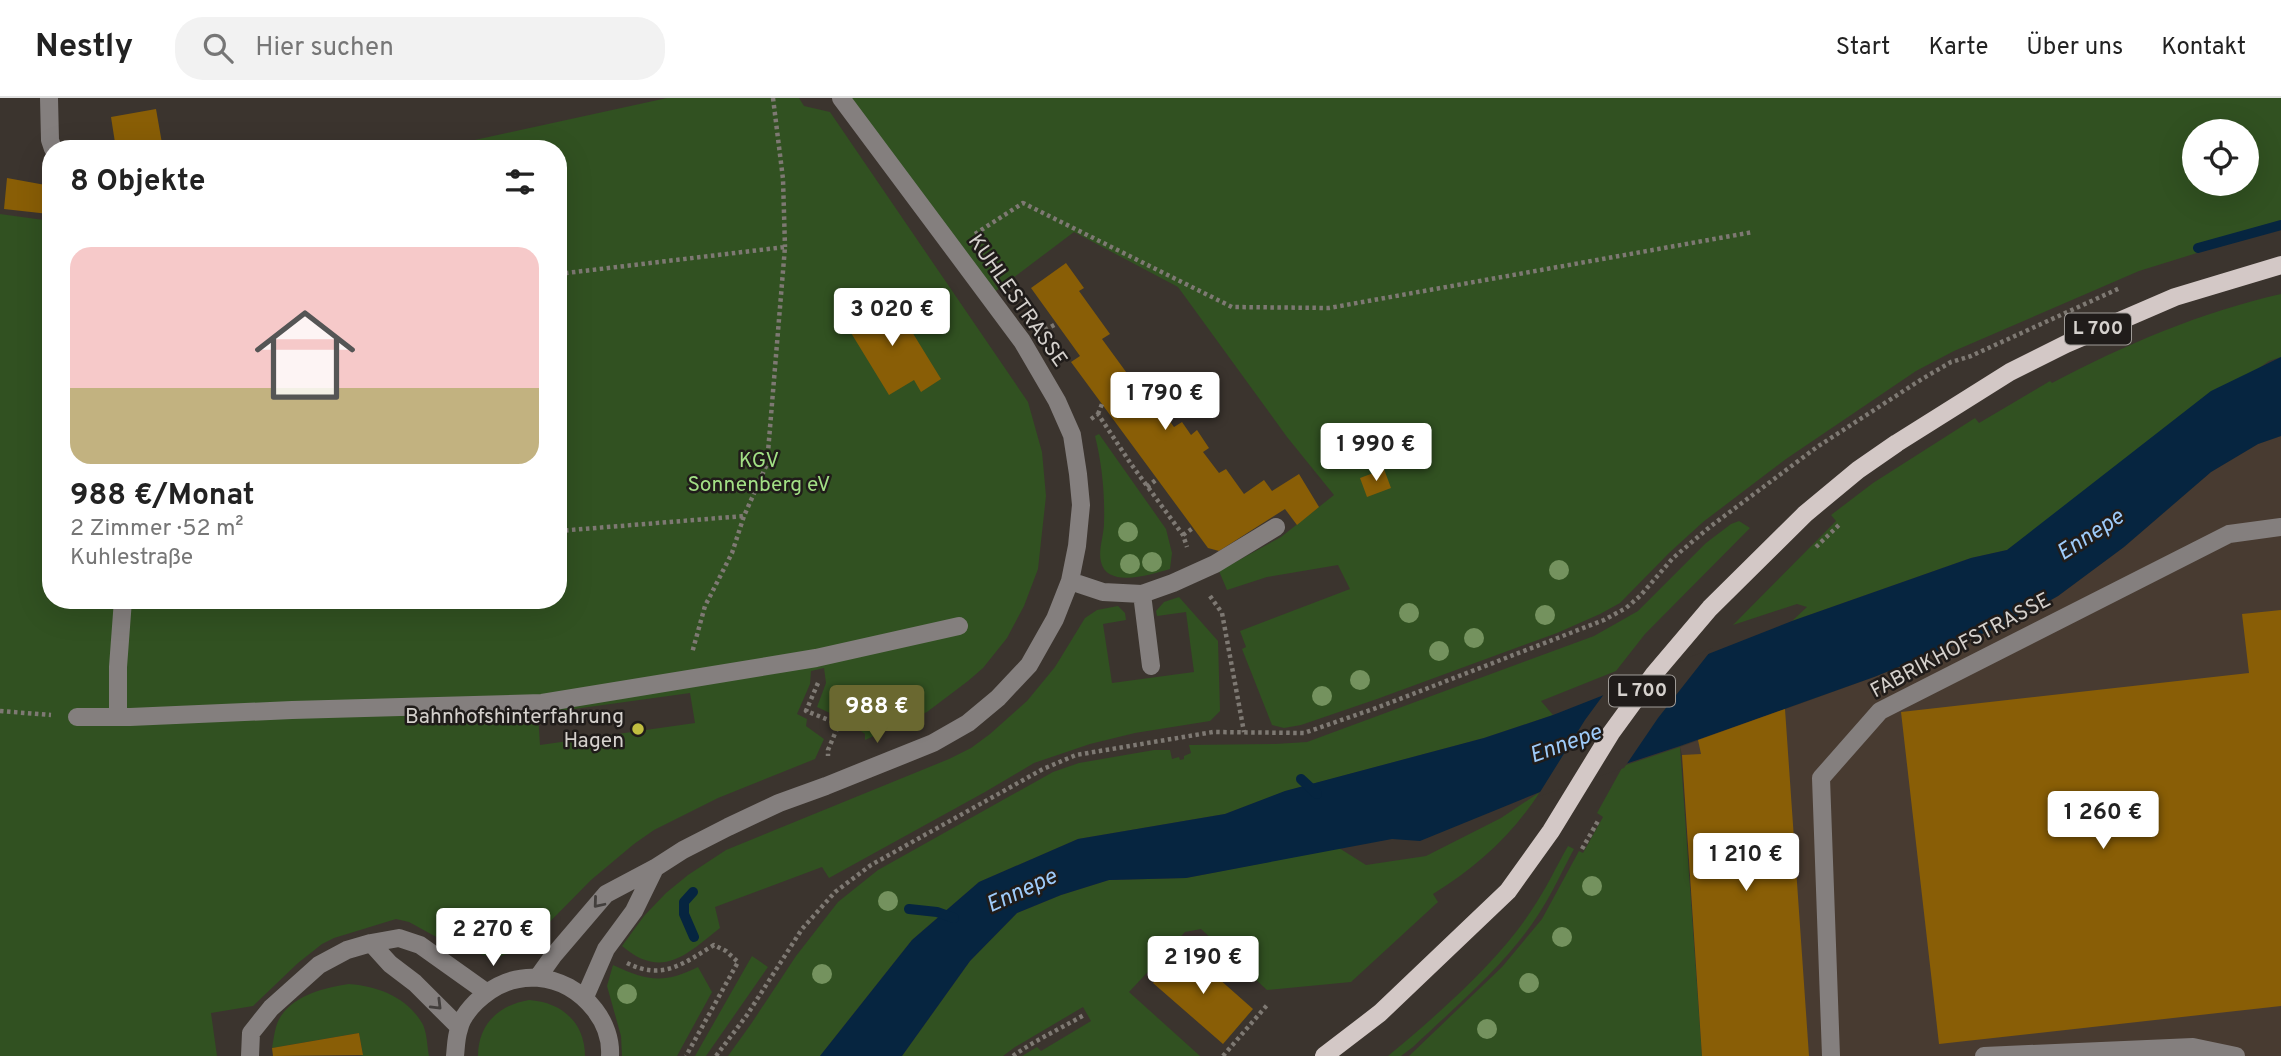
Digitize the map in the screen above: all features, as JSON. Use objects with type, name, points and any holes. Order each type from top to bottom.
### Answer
[{"type":"main road","name":"L 700","points":[[1324,1056],[1418,978],[1508,891],[1551,831],[1611,733],[1654,674],[1710,608],[1751,566],[1805,514],[1858,470],[2010,372],[2175,297],[2281,265]]},
{"type":"street","points":[[49,98],[52,140]]},
{"type":"street","name":"KUHLESTRASSE","points":[[538,977],[606,894],[655,868],[683,849],[779,803],[933,743],[968,723],[998,698],[1029,665],[1055,619],[1070,581],[1077,546],[1080,505],[1072,435],[1044,376],[1022,341],[841,98]]},
{"type":"street","points":[[1070,581],[1103,592],[1142,594],[1216,564],[1276,527]]},
{"type":"street","name":"FABRIKHOFSTRASSE","points":[[1831,1056],[1821,778],[1880,711],[2229,534],[2281,527]]},
{"type":"street","points":[[1142,594],[1151,666]]},
{"type":"street","points":[[118,717],[122,609]]},
{"type":"street","points":[[77,717],[542,703],[816,658],[959,626]]},
{"type":"street","points":[[584,997],[606,949],[634,911],[655,868]]},
{"type":"street","points":[[250,1056],[251,1033],[271,1008],[319,965],[347,950],[371,943],[399,938],[421,945],[486,992]]},
{"type":"street","points":[[371,943],[459,1027]]},
{"type":"street","points":[[455,1056],[459,1027],[471,1007],[486,992],[513,979],[538,977],[564,984],[584,997],[603,1020],[611,1048],[610,1056]]},
{"type":"street","points":[[1984,1056],[2193,1047],[2236,1056]]},
{"type":"path","points":[[684,681],[705,606],[732,553],[766,464],[785,247],[783,179],[774,98]]},
{"type":"path","points":[[952,248],[1023,203],[1232,307],[1329,307],[1753,232]]},
{"type":"path","points":[[567,273],[785,247]]},
{"type":"path","points":[[716,1056],[747,1015],[802,929],[835,892],[871,865],[1032,774],[1076,755],[1213,732],[1304,733],[1380,707],[1604,620],[1626,608],[1640,596],[1673,558],[1711,526],[1817,447],[1951,362]]},
{"type":"path","points":[[1072,435],[1098,414],[1102,404]]},
{"type":"path","points":[[1098,414],[1183,535],[1195,573],[1222,613],[1244,732]]},
{"type":"path","points":[[1147,486],[1157,480]]},
{"type":"path","points":[[567,530],[744,516]]},
{"type":"path","points":[[1816,547],[1840,524]]},
{"type":"path","points":[[1183,535],[1193,528]]},
{"type":"path","points":[[817,687],[806,711],[839,724],[828,750]]},
{"type":"path","points":[[0,711],[77,717]]},
{"type":"path","points":[[1582,849],[1598,821]]},
{"type":"path","points":[[625,961],[633,966],[672,970],[714,945],[738,962],[686,1056]]},
{"type":"path","points":[[1223,1056],[1268,1004]]},
{"type":"path","points":[[1013,1056],[1084,1015]]},
{"type":"shaded area","points":[[2281,436],[2281,1056],[1702,1056],[1680,747],[1874,677],[2012,622],[2058,596],[2124,547],[2211,472],[2258,444]]},
{"type":"green space","name":"KGV Sonnenberg eV","points":[[667,98],[799,98],[804,106],[830,112],[1028,402],[1042,452],[1046,496],[1038,569],[1024,606],[1007,638],[983,668],[927,712],[865,740],[865,734],[847,721],[817,707],[826,683],[824,668],[811,671],[810,684],[797,714],[807,719],[806,726],[824,739],[815,759],[718,798],[654,830],[591,880],[525,947],[499,957],[483,955],[467,947],[447,931],[440,939],[409,922],[396,919],[322,944],[253,1006],[211,1013],[217,1056],[0,1056],[0,214],[42,220],[42,609],[567,609],[567,140],[475,140]],"holes":[[[690,693],[695,723],[540,745],[538,714]]]},
{"type":"green space","points":[[841,98],[2281,98],[2281,220],[2195,246],[2197,253],[2139,271],[1954,351],[1916,371],[1786,459],[1703,522],[1620,603],[1600,614],[1557,633],[1377,699],[1301,725],[1284,728],[1272,725],[1242,649],[1246,647],[1240,631],[1350,589],[1338,565],[1267,577],[1227,590],[1219,571],[1281,537],[1334,495],[1287,437],[1178,287],[1074,232],[989,296]]},
{"type":"green space","points":[[2281,294],[2281,357],[2269,361],[2007,550],[1971,558],[1792,621],[1807,607],[1797,604],[1733,625],[1836,521],[1831,515],[1873,483],[1975,418],[1979,423],[2050,381],[2052,383],[2164,331],[2222,310]]},
{"type":"green space","points":[[1099,434],[1166,529],[1172,553],[1170,569],[1131,578],[1112,575],[1105,570],[1100,557],[1104,512],[1101,468],[1095,436]]},
{"type":"green space","points":[[1739,521],[1750,528],[1645,634],[1616,671],[1541,701],[1553,715],[1484,738],[1286,791],[1225,814],[1078,839],[979,882],[912,940],[820,1056],[728,1056],[796,956],[838,902],[878,870],[1053,772],[1079,763],[1154,750],[1170,750],[1172,759],[1179,757],[1180,760],[1191,753],[1189,745],[1307,742],[1594,636],[1638,611],[1706,543]]},
{"type":"green space","points":[[1179,597],[1218,641],[1220,711],[1210,721],[1135,733],[1090,744],[1034,763],[829,878],[822,867],[715,907],[720,928],[685,955],[673,960],[649,961],[622,946],[644,916],[666,893],[726,850],[971,748],[1027,701],[1055,667],[1085,618],[1097,610],[1118,606],[1125,613],[1126,620],[1103,624],[1112,683],[1194,672],[1186,612],[1157,616],[1156,611],[1164,602]]},
{"type":"green space","points":[[1680,747],[1702,1056],[1409,1056],[1502,967],[1542,919],[1579,851],[1583,853],[1603,817],[1597,813],[1623,766]]},
{"type":"green space","points":[[1540,792],[1505,836],[1479,861],[1433,894],[1438,902],[1351,982],[1267,990],[1201,929],[1185,932],[1129,992],[1200,1056],[1022,1056],[1037,1047],[1041,1051],[1091,1021],[1083,1007],[1003,1056],[902,1056],[970,961],[1017,913],[1109,880],[1186,878],[1339,848],[1366,865],[1426,856],[1501,818]]},
{"type":"green space","points":[[1568,846],[1574,849],[1552,891],[1511,951],[1413,1047],[1401,1056],[1388,1056],[1445,1006],[1501,950],[1536,903]]},
{"type":"green space","points":[[752,956],[768,967],[706,1056],[695,1056]]},
{"type":"green space","points":[[613,965],[655,978],[675,976],[698,967],[712,992],[677,1056],[622,1056],[621,1036],[607,986]]},
{"type":"green space","points":[[349,984],[380,990],[408,1006],[424,1026],[429,1056],[359,1056],[363,1055],[359,1033],[272,1048],[279,1019],[287,1008],[303,997],[321,990]]},
{"type":"green space","points":[[529,1000],[551,1005],[569,1016],[581,1033],[585,1056],[478,1056],[482,1034],[492,1018],[508,1006]]},
{"type":"water","name":"Ennepe","points":[[2281,357],[2281,436],[2258,444],[2211,472],[2124,547],[2058,596],[2012,622],[1874,677],[1540,792],[1420,841],[1392,839],[1186,878],[1109,880],[1061,895],[1017,913],[970,961],[902,1056],[820,1056],[912,940],[979,882],[1078,839],[1225,814],[1285,791],[1484,738],[1553,715],[1792,621],[1971,558],[2007,550],[2211,391]]},
{"type":"pier","points":[[1713,648],[1658,718],[1624,768],[1537,797],[1607,690]]},
{"type":"building","points":[[156,109],[161,140],[115,140],[111,117]]},
{"type":"building","points":[[7,178],[42,184],[42,213],[4,209]]},
{"type":"building","points":[[1066,263],[1084,288],[1079,291],[1110,334],[1102,339],[1148,402],[1154,399],[1174,427],[1182,422],[1191,435],[1197,430],[1209,448],[1203,452],[1219,473],[1226,469],[1244,494],[1264,480],[1272,491],[1299,474],[1319,507],[1297,525],[1285,509],[1219,551],[1208,548],[1071,362],[1080,356],[1031,288]]},
{"type":"building","points":[[890,296],[941,379],[921,392],[914,380],[889,395],[845,323]]},
{"type":"building","points":[[1384,469],[1391,488],[1367,497],[1360,478]]},
{"type":"building","points":[[2281,610],[2281,1006],[1939,1044],[1901,712],[2249,673],[2242,614]]},
{"type":"building","points":[[1785,709],[1809,1056],[1702,1056],[1682,755],[1701,754],[1698,740]]},
{"type":"building","points":[[1184,948],[1253,1009],[1223,1044],[1153,983]]},
{"type":"building","points":[[359,1033],[363,1055],[273,1056],[272,1048]]},
{"type":"waterway","points":[[2198,248],[2281,225]]},
{"type":"waterway","points":[[1301,779],[1317,794]]},
{"type":"waterway","points":[[693,892],[684,902],[684,914],[694,937]]},
{"type":"waterway","points":[[909,909],[937,912],[954,918]]},
{"type":"place","name":"Bahnhofshinterfahrung Hagen","points":[[638,729]]}]
